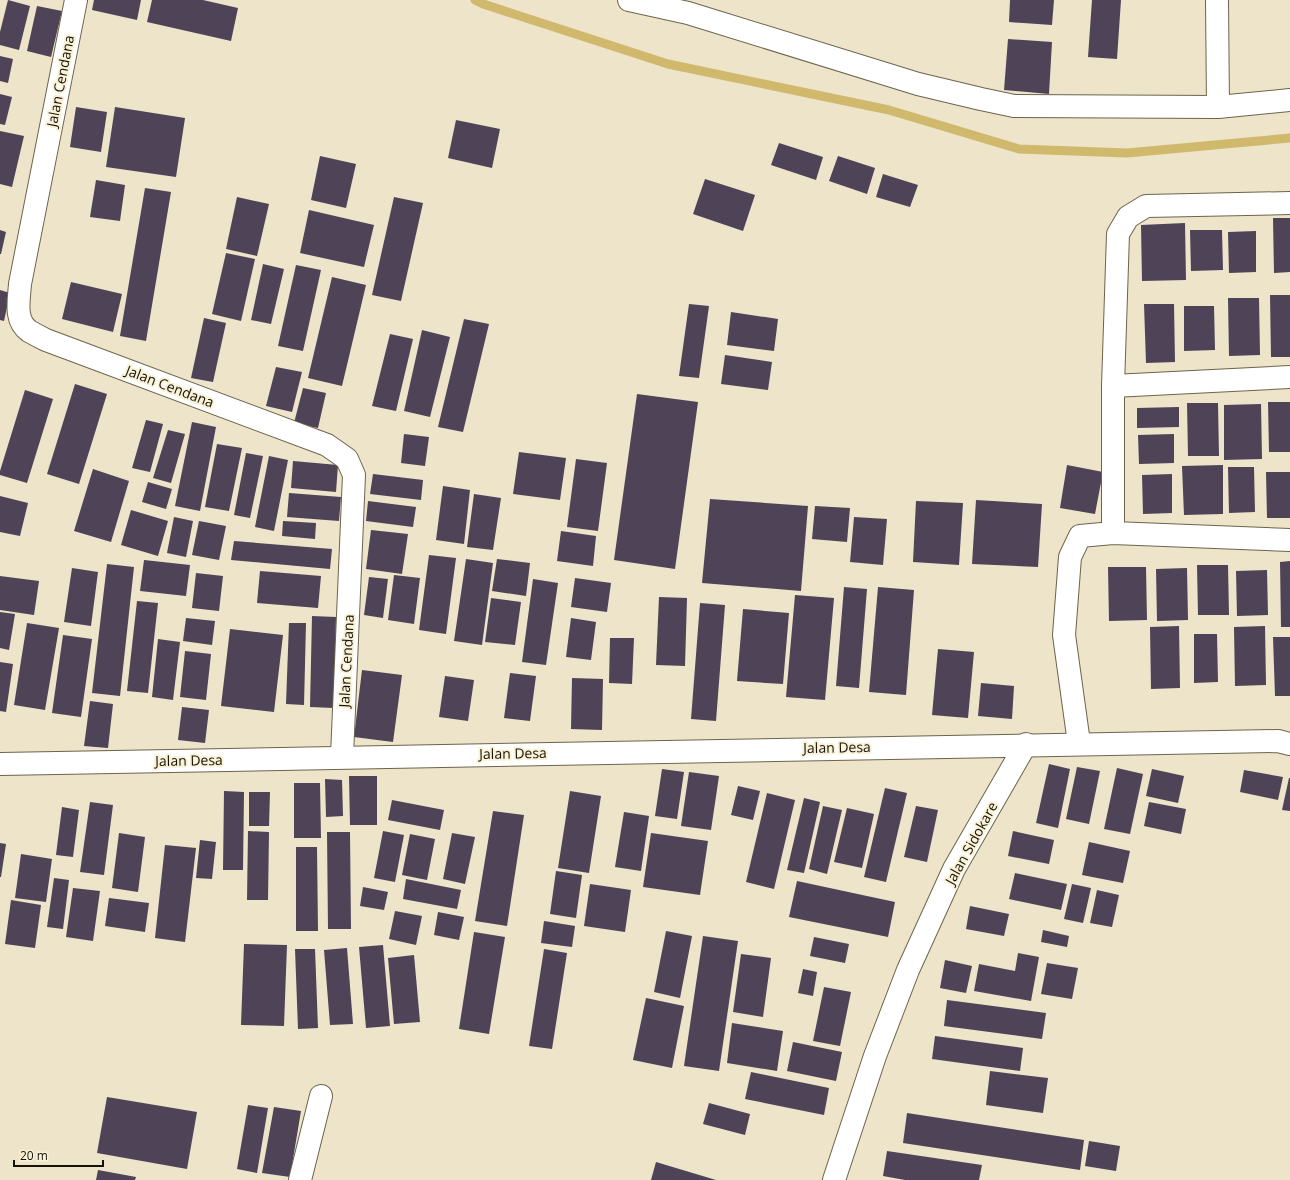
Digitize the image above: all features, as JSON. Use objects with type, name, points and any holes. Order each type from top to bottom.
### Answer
[{"type":"street","name":"Jalan Cendana","points":[[76,0],[20,284],[18,307],[20,321],[28,330],[46,340],[327,445],[347,459],[354,475],[342,756]]},
{"type":"street","points":[[629,0],[690,6],[918,84],[981,100],[1014,106],[1218,108],[1290,100]]},
{"type":"street","points":[[1217,0],[1218,108]]},
{"type":"street","points":[[1113,533],[1113,386],[1118,234],[1128,216],[1146,206],[1290,203]]},
{"type":"street","points":[[1113,386],[1290,377]]},
{"type":"street","points":[[1079,743],[1064,635],[1070,557],[1080,536],[1113,533],[1290,540]]},
{"type":"street","points":[[1026,744],[1286,741]]},
{"type":"street","name":"Jalan Desa","points":[[0,764],[342,756],[1026,744]]},
{"type":"street","name":"Jalan Sidokare","points":[[834,1180],[875,1056],[908,970],[954,869],[1026,744]]},
{"type":"street","points":[[300,1180],[321,1096]]},
{"type":"building","points":[[8,0],[30,6],[19,50],[0,45],[0,32]]},
{"type":"building","points":[[94,0],[141,0],[137,20],[92,10]]},
{"type":"building","points":[[152,0],[203,0],[238,8],[231,41],[147,22]]},
{"type":"building","points":[[1010,0],[1054,0],[1052,25],[1009,22]]},
{"type":"building","points":[[1092,0],[1121,0],[1117,59],[1088,57]]},
{"type":"building","points":[[37,6],[62,11],[51,57],[27,51]]},
{"type":"building","points":[[1008,39],[1052,42],[1049,94],[1004,90]]},
{"type":"building","points":[[0,56],[13,59],[8,83],[0,81]]},
{"type":"building","points":[[0,94],[12,97],[5,125],[0,124]]},
{"type":"building","points":[[76,107],[107,112],[101,152],[70,147]]},
{"type":"building","points":[[115,107],[185,118],[176,177],[106,167]]},
{"type":"building","points":[[456,120],[500,129],[492,168],[448,158]]},
{"type":"building","points":[[0,131],[24,136],[12,187],[0,184]]},
{"type":"building","points":[[779,143],[823,157],[816,180],[771,165]]},
{"type":"building","points":[[320,156],[356,164],[346,208],[311,200]]},
{"type":"building","points":[[838,156],[875,168],[867,194],[829,181]]},
{"type":"building","points":[[883,174],[918,185],[910,207],[876,197]]},
{"type":"building","points":[[705,179],[755,195],[743,231],[693,214]]},
{"type":"building","points":[[96,180],[125,185],[120,221],[90,217]]},
{"type":"building","points":[[145,188],[171,192],[146,341],[120,336]]},
{"type":"building","points":[[237,197],[269,204],[257,256],[226,249]]},
{"type":"building","points":[[394,197],[423,203],[401,301],[372,295]]},
{"type":"building","points":[[309,210],[374,225],[364,267],[300,253]]},
{"type":"building","points":[[1273,218],[1290,218],[1290,272],[1274,273]]},
{"type":"building","points":[[1185,223],[1186,280],[1142,281],[1141,225]]},
{"type":"building","points":[[0,230],[6,232],[1,254],[0,254]]},
{"type":"building","points":[[1190,230],[1222,230],[1223,270],[1191,271]]},
{"type":"building","points":[[1256,231],[1256,272],[1229,273],[1228,232]]},
{"type":"building","points":[[226,253],[255,259],[241,321],[212,314]]},
{"type":"building","points":[[263,264],[284,269],[271,324],[251,320]]},
{"type":"building","points":[[296,265],[321,270],[303,351],[278,346]]},
{"type":"building","points":[[332,277],[366,285],[342,386],[308,378]]},
{"type":"building","points":[[71,282],[122,294],[113,332],[62,319]]},
{"type":"building","points":[[0,290],[10,293],[4,321],[0,320]]},
{"type":"building","points":[[1270,295],[1290,295],[1290,357],[1271,357]]},
{"type":"building","points":[[1228,298],[1259,298],[1260,355],[1229,356]]},
{"type":"building","points":[[689,304],[709,306],[699,378],[679,376]]},
{"type":"building","points":[[1144,304],[1174,304],[1175,362],[1146,363]]},
{"type":"building","points":[[1184,306],[1214,306],[1215,350],[1184,351]]},
{"type":"building","points":[[731,312],[778,319],[774,351],[727,345]]},
{"type":"building","points":[[204,318],[226,323],[213,382],[191,378]]},
{"type":"building","points":[[464,319],[489,324],[463,432],[438,427]]},
{"type":"building","points":[[422,330],[450,337],[430,417],[404,411]]},
{"type":"building","points":[[390,334],[413,339],[396,411],[372,406]]},
{"type":"building","points":[[725,355],[772,362],[768,390],[721,384]]},
{"type":"building","points":[[276,367],[302,372],[292,412],[266,406]]},
{"type":"building","points":[[75,384],[107,394],[79,484],[47,474]]},
{"type":"building","points":[[303,388],[326,393],[318,428],[294,423]]},
{"type":"building","points":[[25,390],[53,399],[27,483],[0,475]]},
{"type":"building","points":[[637,394],[698,402],[675,569],[614,560]]},
{"type":"building","points":[[1268,402],[1290,402],[1290,452],[1269,452]]},
{"type":"building","points":[[1187,403],[1218,403],[1219,456],[1188,456]]},
{"type":"building","points":[[1261,404],[1262,459],[1224,460],[1224,405]]},
{"type":"building","points":[[1179,407],[1179,427],[1137,428],[1137,408]]},
{"type":"building","points":[[146,420],[163,424],[150,472],[132,468]]},
{"type":"building","points":[[192,422],[216,427],[200,511],[175,506]]},
{"type":"building","points":[[168,430],[185,434],[171,483],[153,478]]},
{"type":"building","points":[[404,434],[429,437],[425,466],[401,463]]},
{"type":"building","points":[[1174,434],[1174,463],[1139,464],[1138,435]]},
{"type":"building","points":[[217,444],[242,448],[229,511],[205,507]]},
{"type":"building","points":[[519,452],[566,458],[560,500],[513,494]]},
{"type":"building","points":[[246,453],[263,456],[250,518],[234,515]]},
{"type":"building","points":[[269,456],[288,460],[274,531],[255,527]]},
{"type":"building","points":[[576,459],[607,463],[598,531],[567,527]]},
{"type":"building","points":[[293,461],[338,465],[336,492],[291,488]]},
{"type":"building","points":[[1067,465],[1103,472],[1095,514],[1060,508]]},
{"type":"building","points":[[1223,465],[1223,514],[1184,515],[1182,466]]},
{"type":"building","points":[[1228,467],[1254,467],[1255,512],[1229,513]]},
{"type":"building","points":[[93,469],[129,481],[111,542],[74,531]]},
{"type":"building","points":[[1266,472],[1290,472],[1290,518],[1267,518]]},
{"type":"building","points":[[373,474],[423,480],[421,500],[370,494]]},
{"type":"building","points":[[1172,474],[1172,513],[1143,514],[1142,475]]},
{"type":"building","points":[[148,482],[172,489],[166,509],[142,502]]},
{"type":"building","points":[[443,486],[470,490],[464,544],[436,540]]},
{"type":"building","points":[[289,493],[341,497],[339,521],[287,517]]},
{"type":"building","points":[[474,494],[501,498],[493,550],[467,547]]},
{"type":"building","points":[[0,496],[28,503],[20,536],[0,532]]},
{"type":"building","points":[[710,499],[808,506],[801,591],[702,583]]},
{"type":"building","points":[[976,500],[1042,504],[1038,567],[972,564]]},
{"type":"building","points":[[368,501],[416,507],[413,527],[366,521]]},
{"type":"building","points":[[916,501],[963,503],[959,565],[913,562]]},
{"type":"building","points":[[815,506],[850,508],[847,542],[812,539]]},
{"type":"building","points":[[131,510],[168,521],[158,556],[121,545]]},
{"type":"building","points":[[174,517],[193,521],[186,557],[167,553]]},
{"type":"building","points":[[854,517],[887,519],[883,565],[850,562]]},
{"type":"building","points":[[199,521],[226,526],[219,560],[192,555]]},
{"type":"building","points":[[283,521],[316,523],[315,539],[282,536]]},
{"type":"building","points":[[371,530],[408,534],[402,574],[366,569]]},
{"type":"building","points":[[561,531],[596,536],[593,566],[557,561]]},
{"type":"building","points":[[234,541],[332,549],[330,569],[231,560]]},
{"type":"building","points":[[429,555],[456,558],[446,634],[419,630]]},
{"type":"building","points":[[466,559],[493,563],[482,645],[454,641]]},
{"type":"building","points":[[497,559],[530,563],[526,596],[492,591]]},
{"type":"building","points":[[144,560],[190,565],[186,596],[140,591]]},
{"type":"building","points":[[1290,561],[1290,627],[1281,627],[1280,562]]},
{"type":"building","points":[[107,564],[134,567],[120,696],[92,693]]},
{"type":"building","points":[[1197,565],[1228,565],[1229,615],[1198,615]]},
{"type":"building","points":[[1108,567],[1146,567],[1147,620],[1109,621]]},
{"type":"building","points":[[72,568],[98,572],[91,626],[64,622]]},
{"type":"building","points":[[1187,568],[1188,620],[1157,621],[1156,569]]},
{"type":"building","points":[[1267,570],[1268,615],[1237,616],[1236,571]]},
{"type":"building","points":[[260,571],[321,576],[318,608],[257,603]]},
{"type":"building","points":[[196,573],[223,576],[219,611],[192,608]]},
{"type":"building","points":[[394,575],[420,578],[414,624],[388,620]]},
{"type":"building","points":[[0,576],[39,581],[34,615],[0,610]]},
{"type":"building","points":[[369,577],[388,579],[383,618],[364,615]]},
{"type":"building","points":[[575,578],[611,583],[607,612],[571,607]]},
{"type":"building","points":[[533,579],[558,583],[546,665],[522,662]]},
{"type":"building","points":[[844,587],[867,589],[859,688],[836,686]]},
{"type":"building","points":[[878,587],[914,590],[906,695],[869,692]]},
{"type":"building","points":[[795,595],[834,598],[825,700],[786,697]]},
{"type":"building","points":[[659,597],[687,598],[685,666],[656,665]]},
{"type":"building","points":[[491,598],[521,602],[515,645],[485,642]]},
{"type":"building","points":[[137,601],[158,603],[148,693],[127,691]]},
{"type":"building","points":[[700,603],[725,605],[716,721],[691,719]]},
{"type":"building","points":[[743,609],[789,613],[783,684],[737,681]]},
{"type":"building","points":[[0,612],[15,614],[9,650],[0,648]]},
{"type":"building","points":[[312,616],[336,617],[334,708],[310,707]]},
{"type":"building","points":[[186,618],[215,621],[212,645],[183,641]]},
{"type":"building","points":[[571,618],[596,622],[591,660],[566,657]]},
{"type":"building","points":[[27,623],[59,628],[45,710],[14,705]]},
{"type":"building","points":[[289,623],[306,623],[304,705],[286,704]]},
{"type":"building","points":[[1179,626],[1180,688],[1151,689],[1150,627]]},
{"type":"building","points":[[1265,626],[1266,685],[1235,686],[1234,627]]},
{"type":"building","points":[[230,629],[283,635],[274,712],[221,706]]},
{"type":"building","points":[[1194,634],[1217,634],[1218,682],[1194,683]]},
{"type":"building","points":[[63,635],[92,639],[81,717],[52,713]]},
{"type":"building","points":[[1273,637],[1290,637],[1290,696],[1275,696]]},
{"type":"building","points":[[610,638],[634,638],[632,684],[609,683]]},
{"type":"building","points":[[158,639],[180,642],[173,700],[152,697]]},
{"type":"building","points":[[938,649],[974,652],[968,718],[932,715]]},
{"type":"building","points":[[185,651],[211,654],[206,700],[180,697]]},
{"type":"building","points":[[0,662],[13,664],[6,712],[0,711]]},
{"type":"building","points":[[362,670],[402,675],[393,742],[354,737]]},
{"type":"building","points":[[510,673],[536,676],[530,721],[504,718]]},
{"type":"building","points":[[445,676],[474,680],[468,721],[439,717]]},
{"type":"building","points":[[572,678],[603,679],[602,730],[571,729]]},
{"type":"building","points":[[981,683],[1014,686],[1012,719],[978,716]]},
{"type":"building","points":[[90,701],[113,704],[108,748],[84,746]]},
{"type":"building","points":[[182,707],[209,710],[205,743],[178,740]]},
{"type":"building","points":[[1049,764],[1070,769],[1058,828],[1036,823]]},
{"type":"building","points":[[1077,767],[1100,771],[1089,824],[1066,819]]},
{"type":"building","points":[[1117,768],[1143,774],[1130,834],[1104,829]]},
{"type":"building","points":[[662,769],[684,772],[677,819],[655,816]]},
{"type":"building","points":[[1152,769],[1184,776],[1178,803],[1146,796]]},
{"type":"building","points":[[1244,770],[1283,777],[1278,800],[1240,792]]},
{"type":"building","points":[[689,772],[719,776],[711,830],[681,826]]},
{"type":"building","points":[[349,776],[377,776],[377,825],[350,825]]},
{"type":"building","points":[[1290,778],[1290,811],[1282,810]]},
{"type":"building","points":[[325,779],[342,780],[343,816],[326,817]]},
{"type":"building","points":[[294,783],[320,783],[321,838],[294,838]]},
{"type":"building","points":[[738,786],[760,791],[753,820],[731,815]]},
{"type":"building","points":[[885,788],[907,793],[886,882],[864,877]]},
{"type":"building","points":[[224,791],[244,792],[243,870],[223,870]]},
{"type":"building","points":[[570,791],[601,796],[589,873],[558,868]]},
{"type":"building","points":[[249,792],[270,792],[269,826],[249,826]]},
{"type":"building","points":[[767,793],[795,800],[774,889],[746,882]]},
{"type":"building","points":[[804,798],[820,802],[804,873],[787,870]]},
{"type":"building","points":[[392,800],[444,810],[440,830],[388,820]]},
{"type":"building","points":[[90,802],[113,805],[104,875],[80,872]]},
{"type":"building","points":[[1149,802],[1186,809],[1181,834],[1144,826]]},
{"type":"building","points":[[823,806],[842,810],[827,874],[809,869]]},
{"type":"building","points":[[916,806],[938,810],[927,862],[904,857]]},
{"type":"building","points":[[62,807],[79,810],[73,857],[56,855]]},
{"type":"building","points":[[847,808],[874,814],[862,868],[834,862]]},
{"type":"building","points":[[493,811],[524,815],[507,926],[475,921]]},
{"type":"building","points":[[624,812],[649,816],[641,871],[615,867]]},
{"type":"building","points":[[248,831],[269,832],[268,900],[247,900]]},
{"type":"building","points":[[383,831],[404,835],[395,882],[374,878]]},
{"type":"building","points":[[1013,831],[1054,840],[1049,864],[1008,856]]},
{"type":"building","points":[[327,832],[350,832],[351,929],[328,929]]},
{"type":"building","points":[[119,833],[145,837],[138,892],[112,888]]},
{"type":"building","points":[[452,833],[475,837],[465,884],[443,879]]},
{"type":"building","points":[[651,833],[708,841],[700,895],[643,887]]},
{"type":"building","points":[[410,834],[435,839],[427,880],[402,875]]},
{"type":"building","points":[[200,840],[216,842],[212,879],[196,878]]},
{"type":"building","points":[[1089,842],[1130,851],[1123,883],[1082,875]]},
{"type":"building","points":[[0,843],[6,844],[1,877],[0,877]]},
{"type":"building","points":[[165,845],[196,848],[185,942],[155,938]]},
{"type":"building","points":[[296,847],[317,847],[318,931],[296,931]]},
{"type":"building","points":[[21,854],[52,859],[46,902],[15,898]]},
{"type":"building","points":[[556,871],[582,875],[576,918],[550,914]]},
{"type":"building","points":[[1015,873],[1067,884],[1061,910],[1009,899]]},
{"type":"building","points":[[54,878],[69,880],[63,929],[47,927]]},
{"type":"building","points":[[406,879],[461,890],[457,909],[403,899]]},
{"type":"building","points":[[797,881],[895,902],[888,937],[789,917]]},
{"type":"building","points":[[590,884],[631,890],[625,932],[584,926]]},
{"type":"building","points":[[1072,884],[1091,888],[1083,923],[1064,919]]},
{"type":"building","points":[[363,887],[388,892],[384,910],[360,906]]},
{"type":"building","points":[[73,888],[100,891],[93,941],[66,937]]},
{"type":"building","points":[[1097,890],[1119,895],[1112,927],[1090,923]]},
{"type":"building","points":[[109,898],[149,903],[145,932],[105,926]]},
{"type":"building","points":[[11,900],[41,905],[35,948],[5,944]]},
{"type":"building","points":[[970,906],[1009,914],[1004,936],[966,929]]},
{"type":"building","points":[[395,911],[422,916],[416,945],[389,939]]},
{"type":"building","points":[[438,912],[464,917],[459,940],[434,935]]},
{"type":"building","points":[[544,921],[575,926],[572,947],[541,943]]},
{"type":"building","points":[[1043,930],[1069,936],[1067,947],[1041,942]]},
{"type":"building","points":[[666,931],[692,936],[680,998],[654,992]]},
{"type":"building","points":[[474,932],[505,937],[489,1034],[459,1029]]},
{"type":"building","points":[[703,936],[738,941],[719,1071],[684,1066]]},
{"type":"building","points":[[814,937],[849,944],[845,963],[810,956]]},
{"type":"building","points":[[244,944],[287,945],[284,1026],[241,1025]]},
{"type":"building","points":[[383,945],[390,1026],[366,1028],[359,947]]},
{"type":"building","points":[[347,948],[353,1024],[330,1025],[324,950]]},
{"type":"building","points":[[295,949],[315,949],[318,1028],[298,1029]]},
{"type":"building","points":[[544,949],[567,953],[552,1049],[529,1046]]},
{"type":"building","points":[[1018,953],[1039,957],[1031,1001],[974,991],[979,964],[1015,971]]},
{"type":"building","points":[[741,954],[771,958],[763,1017],[733,1012]]},
{"type":"building","points":[[414,955],[420,1022],[394,1024],[388,958]]},
{"type":"building","points":[[945,960],[972,966],[966,993],[940,988]]},
{"type":"building","points":[[1047,963],[1078,968],[1072,999],[1041,994]]},
{"type":"building","points":[[803,969],[817,972],[813,996],[798,993]]},
{"type":"building","points":[[824,987],[851,992],[840,1046],[813,1041]]},
{"type":"building","points":[[646,998],[684,1006],[672,1068],[633,1060]]},
{"type":"building","points":[[947,1000],[1046,1013],[1042,1039],[944,1026]]},
{"type":"building","points":[[732,1023],[783,1031],[777,1071],[727,1063]]},
{"type":"building","points":[[935,1036],[1023,1048],[1020,1071],[932,1059]]},
{"type":"building","points":[[793,1042],[842,1052],[836,1081],[787,1071]]},
{"type":"building","points":[[990,1071],[1048,1078],[1043,1113],[986,1105]]},
{"type":"building","points":[[751,1072],[829,1088],[824,1115],[745,1099]]},
{"type":"building","points":[[107,1097],[197,1112],[187,1169],[97,1153]]},
{"type":"building","points":[[709,1103],[750,1114],[745,1135],[703,1124]]},
{"type":"building","points":[[248,1105],[268,1108],[257,1173],[237,1169]]},
{"type":"building","points":[[274,1107],[301,1111],[290,1177],[262,1173]]},
{"type":"building","points":[[907,1113],[1084,1140],[1080,1170],[903,1143]]},
{"type":"building","points":[[1089,1141],[1120,1146],[1116,1171],[1085,1166]]},
{"type":"building","points":[[887,1151],[982,1165],[979,1180],[905,1180],[883,1176]]},
{"type":"building","points":[[656,1162],[716,1180],[651,1180]]},
{"type":"building","points":[[98,1170],[136,1177],[135,1180],[96,1180]]},
{"type":"waterway","points":[[475,0],[483,4],[668,64],[889,110],[1019,149],[1127,153],[1290,138]]}]
